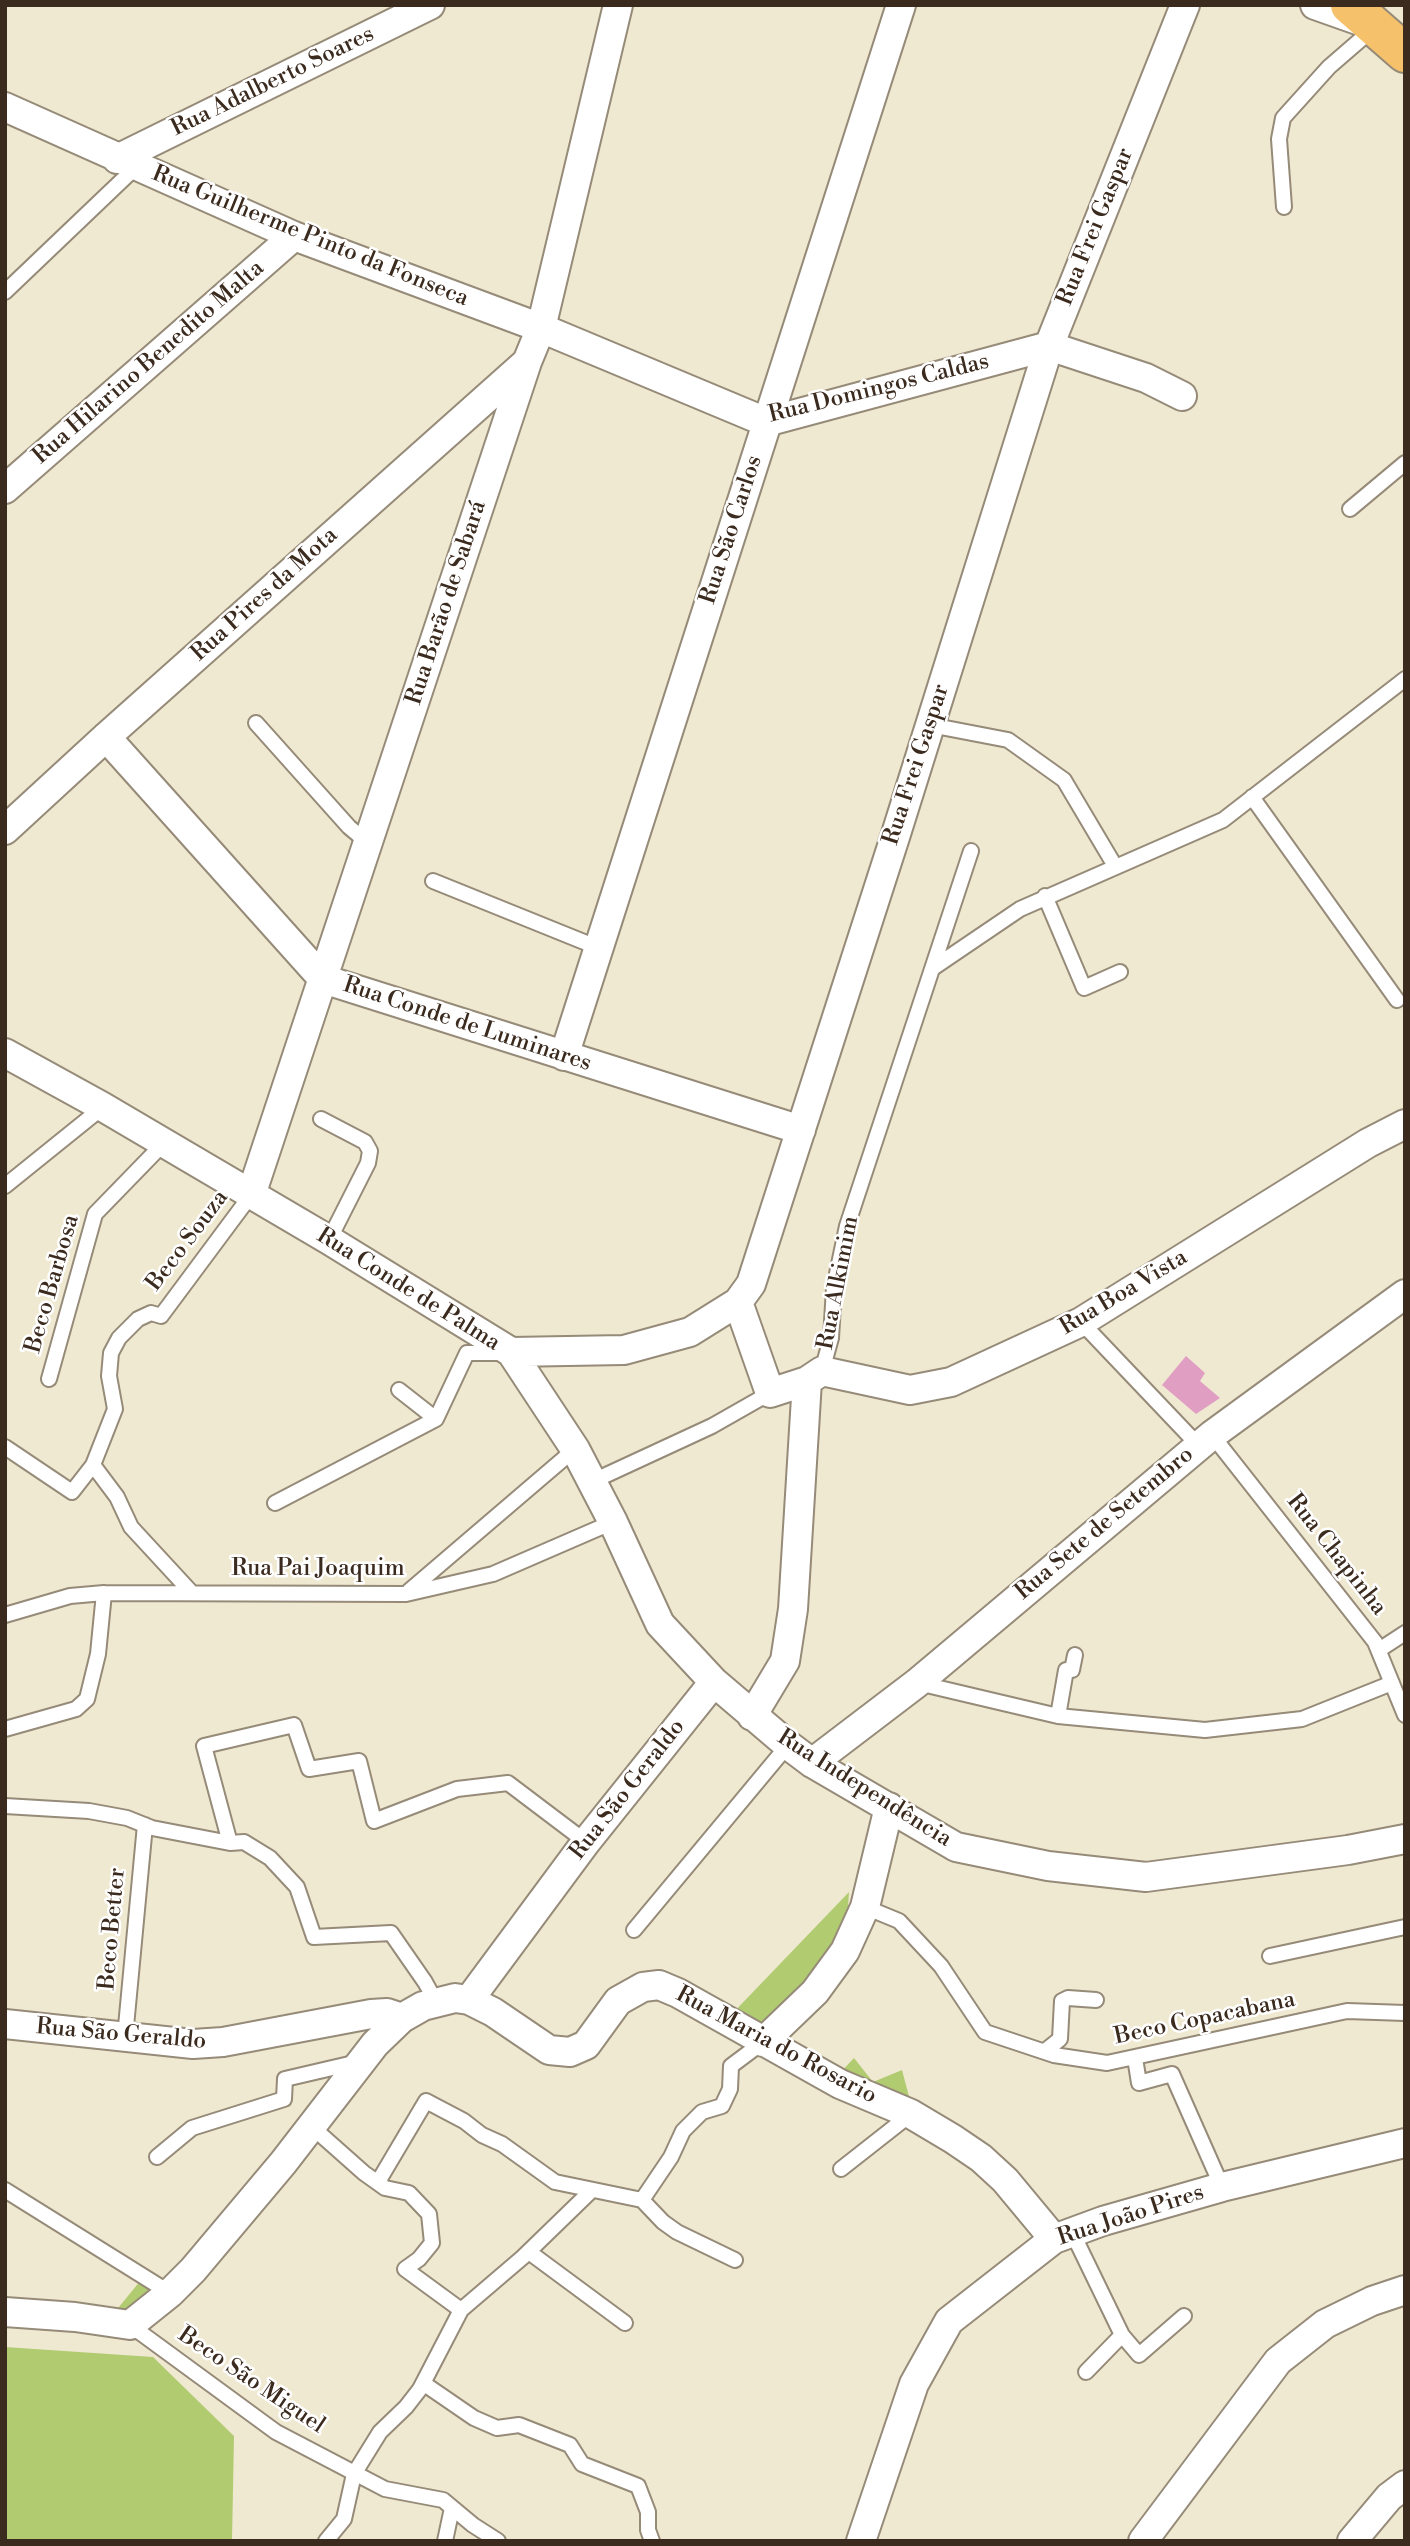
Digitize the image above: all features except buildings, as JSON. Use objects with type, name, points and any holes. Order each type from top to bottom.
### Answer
[{"type":"main road","points":[[1377,14],[1405,53]]},
{"type":"street","name":"Rua Adalberto Soares","points":[[127,163],[429,5]]},
{"type":"street","name":"Rua Barão de Sabará","points":[[251,1195],[527,362],[541,328],[618,5]]},
{"type":"street","name":"Rua São Carlos","points":[[564,1056],[901,5]]},
{"type":"street","name":"Rua Frei Gaspar","points":[[510,1352],[624,1350],[690,1332],[738,1302],[751,1284],[1049,346],[1185,5]]},
{"type":"street","points":[[1315,5],[1377,14]]},
{"type":"street","name":"Rua Guilherme Pinto da Fonseca","points":[[5,107],[294,236],[541,328]]},
{"type":"street","name":"Rua Hilarino Benedito Malta","points":[[5,489],[294,236]]},
{"type":"street","name":"Rua Domingos Caldas","points":[[541,328],[766,422],[1049,346]]},
{"type":"street","points":[[1049,346],[1146,378],[1182,396]]},
{"type":"street","name":"Rua Pires da Mota","points":[[5,830],[527,362]]},
{"type":"street","name":"Rua Conde de Luminares","points":[[106,737],[323,979],[801,1130]]},
{"type":"street","name":"Rua Conde de Palma","points":[[5,1053],[103,1107],[329,1240],[510,1352],[575,1449],[613,1522],[660,1624],[713,1682]]},
{"type":"street","name":"Rua Boa Vista","points":[[814,1376],[910,1390],[951,1382],[1081,1322],[1368,1143],[1405,1124]]},
{"type":"street","name":"Rua Sete de Setembro","points":[[812,1763],[917,1683],[1205,1440],[1405,1294]]},
{"type":"street","points":[[738,1302],[770,1393],[814,1376]]},
{"type":"street","name":"Rua Alkimim","points":[[752,1716],[785,1661],[793,1609],[814,1376]]},
{"type":"street","name":"Rua Independência","points":[[713,1682],[812,1763],[956,1847],[1048,1866],[1146,1877],[1348,1850],[1405,1839]]},
{"type":"street","name":"Rua São Geraldo","points":[[469,2000],[586,1842],[713,1682]]},
{"type":"street","points":[[763,2042],[815,1992],[845,1951],[865,1908],[890,1808]]},
{"type":"street","name":"Rua Maria do Rosario","points":[[469,2000],[549,2050],[570,2052],[586,2045],[618,2001],[643,1987],[659,1985],[840,2084],[911,2114],[953,2139],[981,2158],[1063,2236]]},
{"type":"street","points":[[5,2312],[75,2317],[130,2325],[170,2293],[247,2206],[360,2062],[402,2018],[436,2002],[455,1998],[469,2000]]},
{"type":"street","name":"Rua São Geraldo","points":[[5,2024],[192,2044],[223,2042],[371,2014],[387,2013],[402,2018]]},
{"type":"street","name":"Rua João Pires","points":[[861,2541],[914,2384],[949,2321],[1063,2236],[1222,2187],[1404,2147]]},
{"type":"street","points":[[1143,2541],[1278,2361],[1325,2323],[1372,2301],[1405,2290]]},
{"type":"street","points":[[1352,2541],[1400,2499]]},
{"type":"lane","points":[[1284,207],[1279,139],[1283,118],[1377,14]]},
{"type":"lane","points":[[5,292],[127,163]]},
{"type":"lane","points":[[1350,509],[1405,463]]},
{"type":"lane","points":[[933,968],[1020,909],[1045,896],[1223,820],[1405,679]]},
{"type":"lane","points":[[256,723],[349,827],[368,843]]},
{"type":"lane","points":[[930,725],[1008,740],[1064,780],[1115,866]]},
{"type":"lane","points":[[1252,797],[1397,1000]]},
{"type":"lane","name":"Rua Alkimim","points":[[814,1376],[831,1338],[834,1288],[846,1226],[971,851]]},
{"type":"lane","points":[[433,881],[599,948]]},
{"type":"lane","points":[[1045,896],[1084,988],[1120,972]]},
{"type":"lane","points":[[5,1186],[103,1107]]},
{"type":"lane","points":[[321,1119],[366,1142],[370,1151],[368,1163],[329,1240]]},
{"type":"lane","name":"Beco Barbosa","points":[[49,1379],[95,1214],[163,1144]]},
{"type":"lane","name":"Beco Souza","points":[[93,1465],[115,1409],[109,1376],[111,1353],[119,1338],[138,1319],[151,1313],[160,1316],[251,1195]]},
{"type":"lane","name":"Rua Chapinha","points":[[1081,1322],[1205,1440],[1376,1642],[1405,1714]]},
{"type":"lane","points":[[275,1503],[436,1419],[467,1353],[510,1352]]},
{"type":"lane","points":[[399,1390],[436,1419]]},
{"type":"lane","points":[[591,1482],[712,1426],[770,1393]]},
{"type":"lane","points":[[5,1447],[72,1492],[93,1465],[117,1497],[131,1527],[191,1592]]},
{"type":"lane","points":[[406,1594],[575,1449]]},
{"type":"lane","name":"Rua Pai Joaquim","points":[[5,1615],[54,1600],[104,1593],[406,1594],[493,1574],[613,1522]]},
{"type":"lane","points":[[5,1729],[76,1709],[87,1699],[98,1654],[104,1593]]},
{"type":"lane","points":[[1378,1650],[1405,1633]]},
{"type":"lane","points":[[1058,1716],[1066,1670],[1072,1670],[1075,1655]]},
{"type":"lane","points":[[917,1683],[1058,1716],[1205,1730],[1302,1719],[1392,1683]]},
{"type":"lane","points":[[230,1843],[204,1746],[294,1725],[309,1769],[359,1761],[374,1821],[457,1789],[508,1783],[586,1842]]},
{"type":"lane","points":[[634,1930],[788,1745]]},
{"type":"lane","points":[[5,1806],[89,1811],[230,1843],[244,1842],[270,1858],[296,1887],[314,1937],[391,1933],[436,2002]]},
{"type":"lane","name":"Beco Better","points":[[125,2037],[145,1825]]},
{"type":"lane","name":"Beco Copacabana","points":[[865,1908],[899,1921],[941,1966],[985,2032],[1045,2051],[1107,2063],[1346,2011],[1405,2013]]},
{"type":"lane","points":[[1270,1956],[1405,1927]]},
{"type":"lane","points":[[1045,2051],[1060,2039],[1062,2001],[1068,1997],[1096,2000]]},
{"type":"lane","points":[[642,2200],[671,2157],[683,2131],[702,2112],[722,2106],[730,2089],[732,2066],[763,2042]]},
{"type":"lane","points":[[1135,2058],[1139,2083],[1172,2074],[1222,2187]]},
{"type":"lane","points":[[157,2157],[192,2128],[284,2099],[285,2079],[360,2062]]},
{"type":"lane","points":[[378,2182],[405,2132],[426,2101],[502,2144],[555,2182],[642,2200],[677,2232],[735,2260]]},
{"type":"lane","points":[[841,2169],[911,2114]]},
{"type":"lane","points":[[311,2126],[386,2188],[409,2193],[429,2214],[432,2242],[419,2259],[405,2269],[461,2310]]},
{"type":"lane","points":[[5,2190],[170,2293]]},
{"type":"lane","points":[[326,2541],[344,2519],[354,2474],[380,2432],[406,2407],[423,2383],[461,2310],[529,2252],[591,2191]]},
{"type":"lane","points":[[1063,2236],[1122,2335],[1139,2355],[1184,2316]]},
{"type":"lane","points":[[529,2252],[625,2323]]},
{"type":"lane","name":"Beco São Miguel","points":[[130,2325],[276,2432],[385,2489],[443,2500],[498,2541]]},
{"type":"lane","points":[[1086,2372],[1122,2335]]},
{"type":"lane","points":[[423,2383],[474,2418],[497,2428],[519,2424],[570,2445],[582,2464],[638,2486],[648,2512],[648,2530],[652,2541]]},
{"type":"lane","points":[[445,2541],[452,2508]]},
{"type":"green space","points":[[849,1892],[847,1923],[808,1984],[752,2034],[729,2017]]},
{"type":"green space","points":[[854,2058],[873,2082],[902,2070],[911,2104],[837,2076]]},
{"type":"green space","points":[[141,2280],[163,2293],[126,2315],[114,2313]]},
{"type":"green space","points":[[5,2347],[153,2357],[234,2436],[232,2541],[5,2541]]}]
